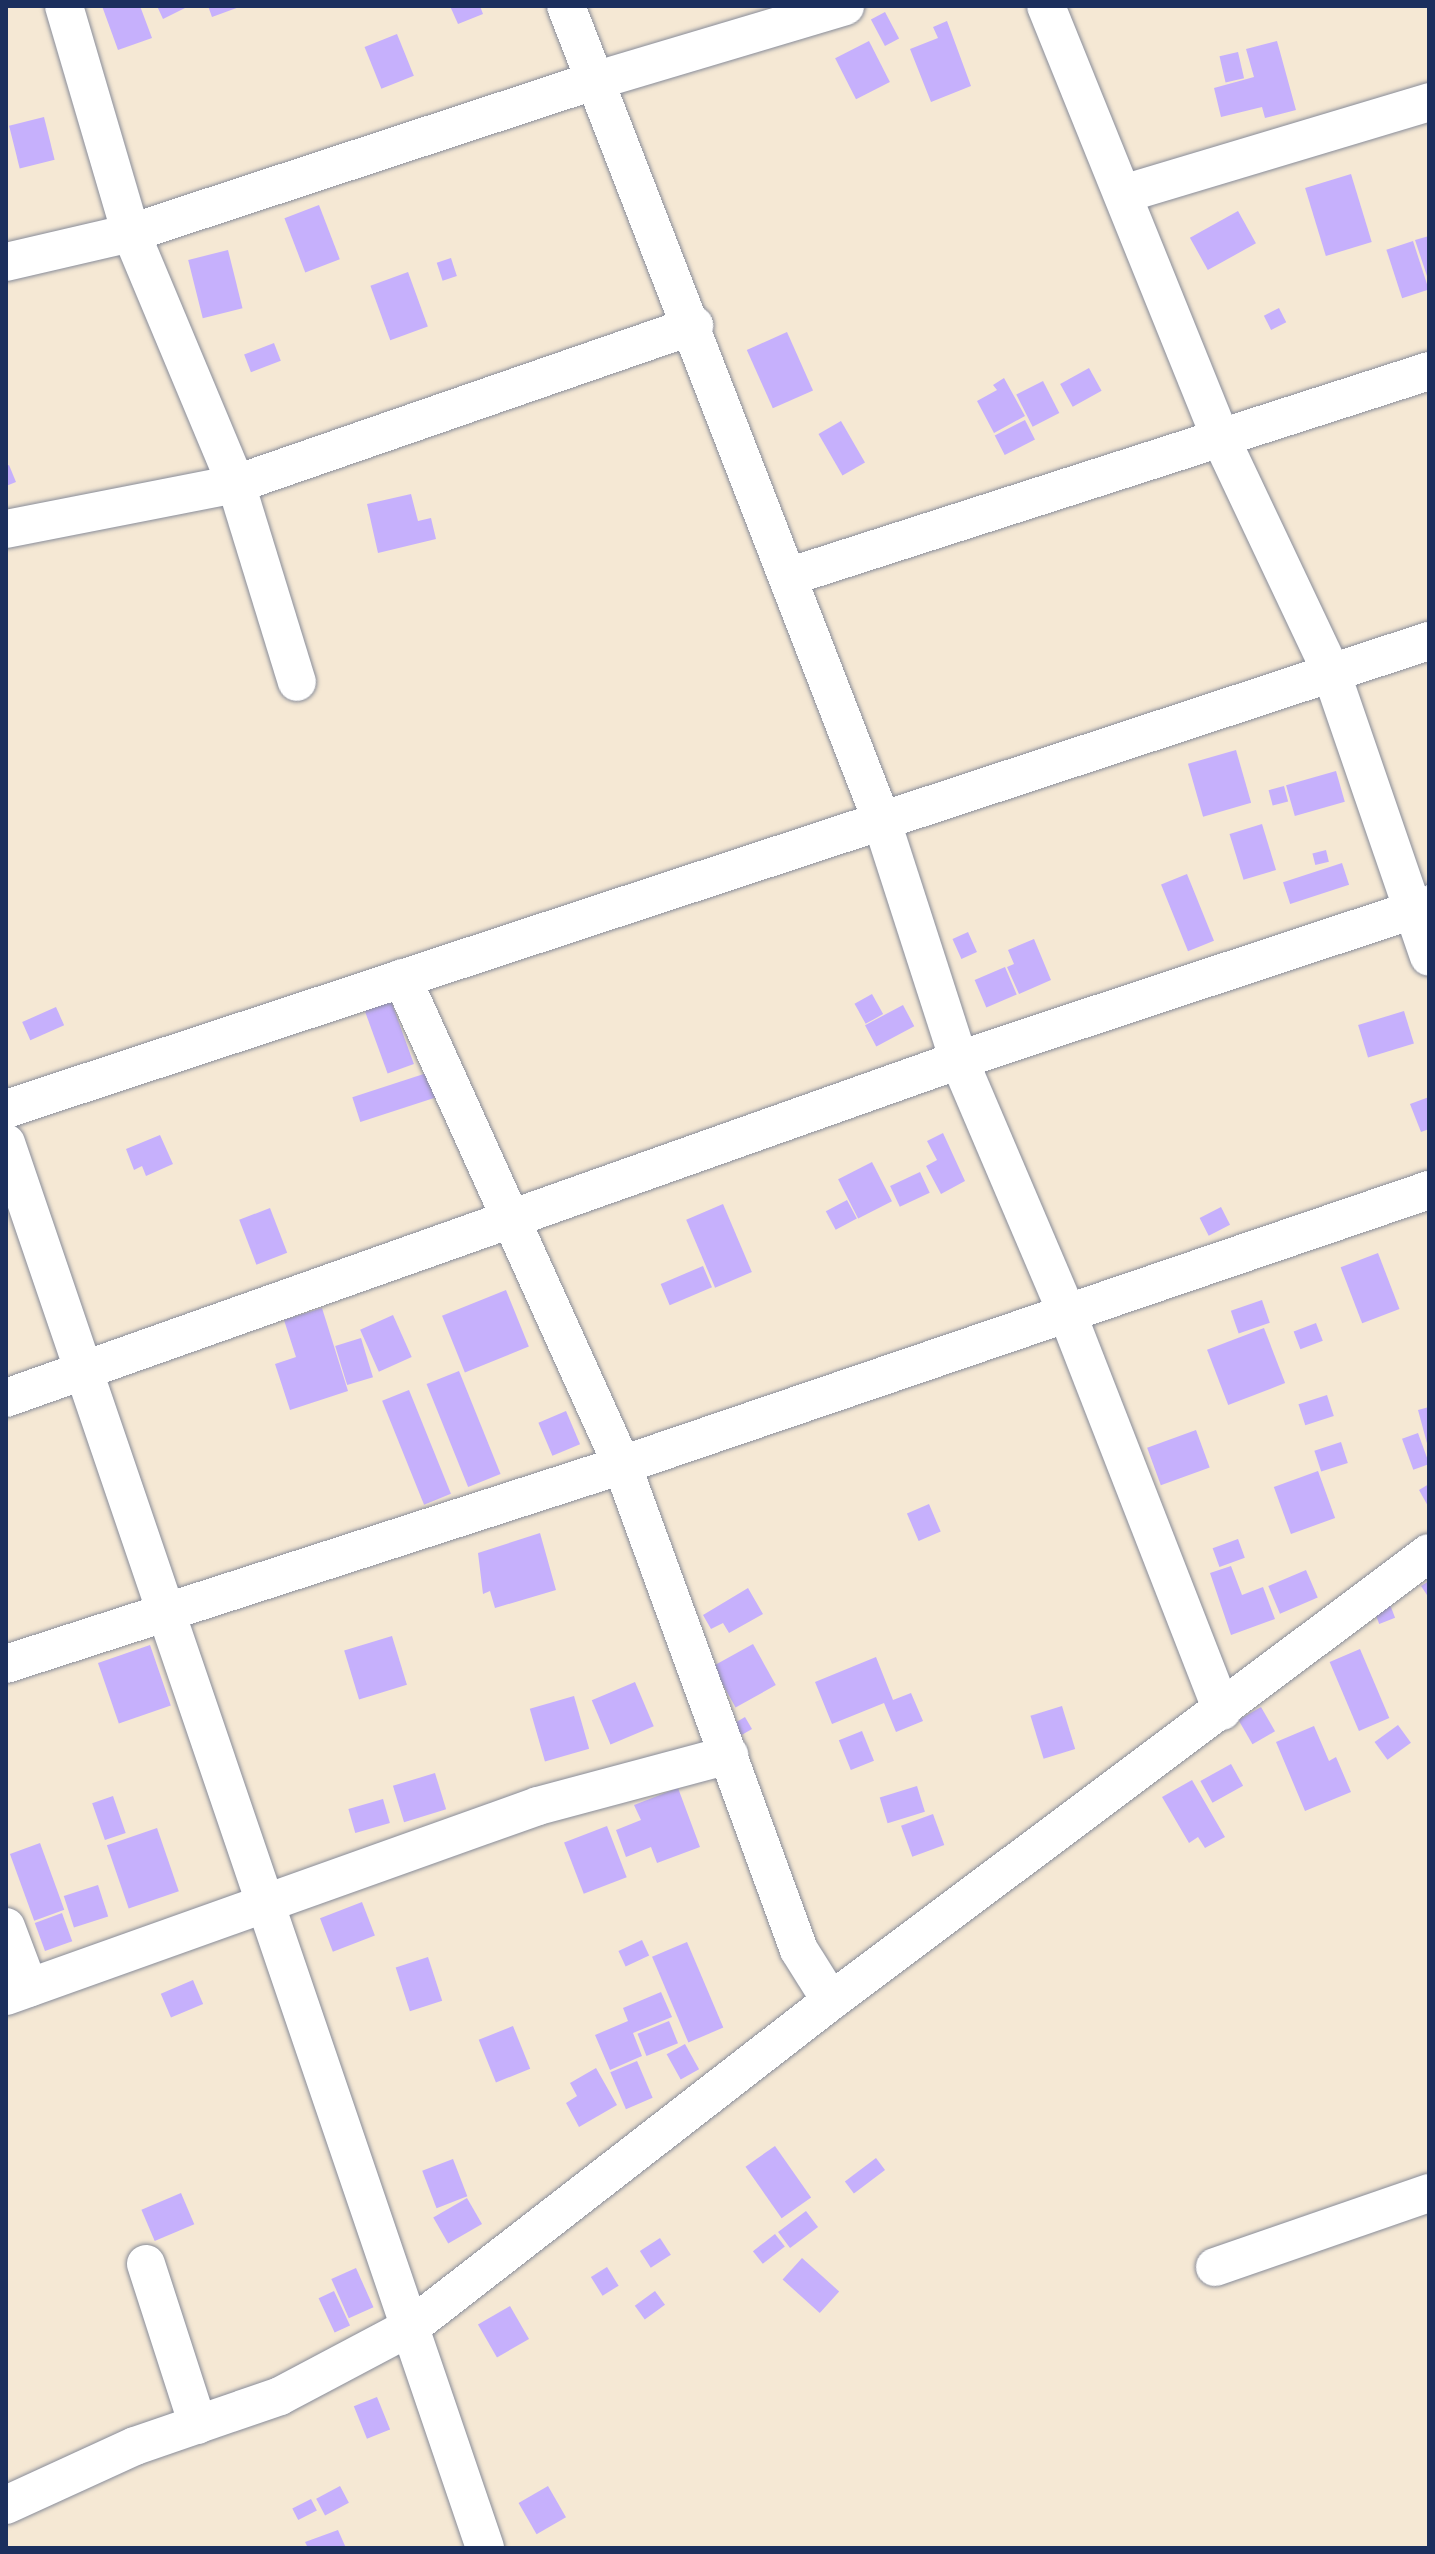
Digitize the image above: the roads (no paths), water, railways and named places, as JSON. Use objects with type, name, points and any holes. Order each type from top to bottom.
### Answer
[{"type":"street","points":[[64,6],[131,233],[236,484],[297,682]]},
{"type":"street","points":[[566,6],[791,576],[881,819],[959,1060],[1067,1313],[1222,1711]]},
{"type":"street","points":[[6,262],[131,233],[594,81],[845,6]]},
{"type":"street","points":[[1046,6],[1222,441],[1331,672],[1420,908],[1429,957]]},
{"type":"street","points":[[1123,194],[1429,102]]},
{"type":"street","points":[[6,529],[236,484],[694,325]]},
{"type":"street","points":[[791,576],[1222,441],[1429,371]]},
{"type":"street","points":[[6,1109],[1429,641]]},
{"type":"street","points":[[6,1398],[959,1060],[1420,908]]},
{"type":"street","points":[[402,978],[514,1220],[622,1465],[799,1950],[831,2001]]},
{"type":"street","points":[[6,1143],[412,2326],[485,2548]]},
{"type":"street","points":[[6,1664],[622,1465],[1429,1190]]},
{"type":"street","points":[[6,2505],[135,2446],[280,2396],[412,2326],[831,2001],[1429,1553]]},
{"type":"street","points":[[6,1927],[18,1992],[538,1806],[729,1755]]},
{"type":"street","points":[[1215,2267],[1429,2193]]},
{"type":"street","points":[[146,2264],[198,2425]]}]
